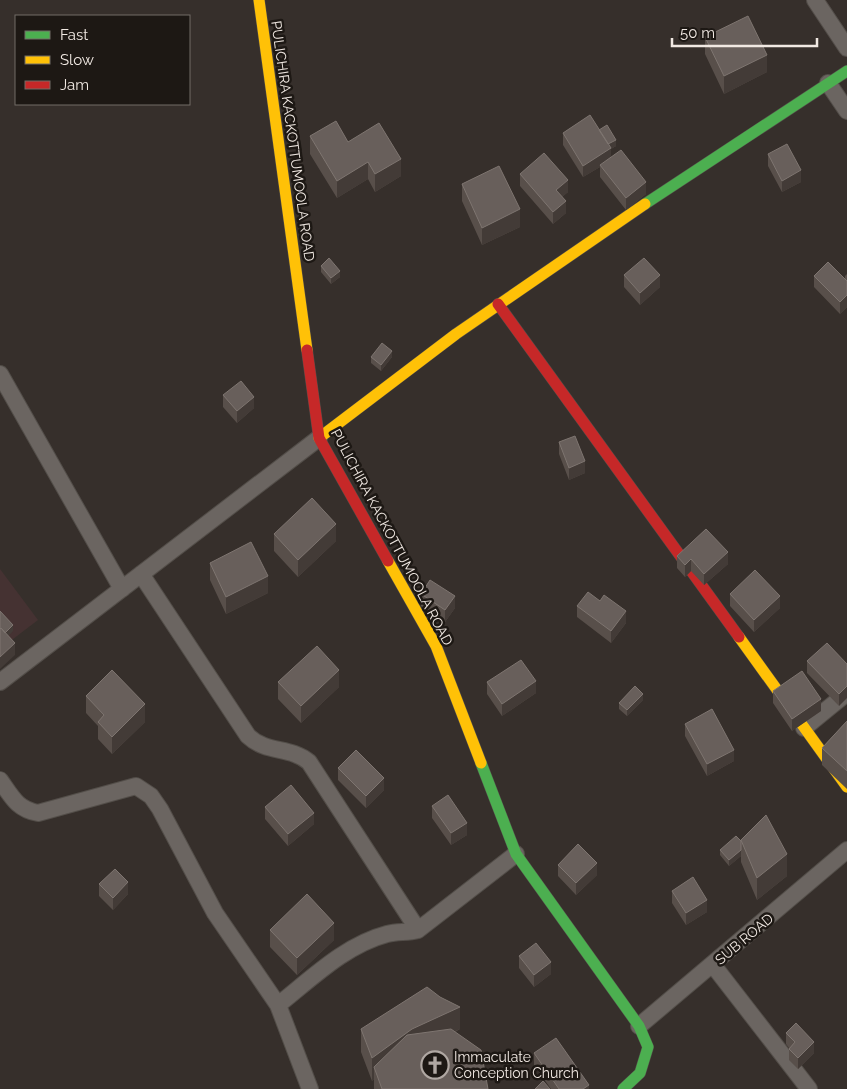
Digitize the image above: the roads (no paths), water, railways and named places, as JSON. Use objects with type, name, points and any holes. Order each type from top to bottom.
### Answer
[{"type":"street","name":"PULICHIRA KACKOTTUMOOLA ROAD","points":[[259,0],[319,438],[436,646],[516,854],[640,1026],[648,1047],[640,1073],[624,1089]]},
{"type":"street","points":[[815,0],[847,48]]},
{"type":"street","points":[[0,682],[456,334],[688,174],[847,71]]},
{"type":"street","points":[[828,83],[847,112]]},
{"type":"street","points":[[498,304],[847,787]]},
{"type":"street","points":[[0,374],[122,589]]},
{"type":"street","points":[[141,574],[248,736],[258,745],[299,754],[308,762],[418,930]]},
{"type":"street","points":[[804,728],[847,693]]},
{"type":"street","points":[[0,780],[17,803],[26,811],[38,813],[136,786],[152,796],[176,837],[215,913],[278,1005],[310,1089]]},
{"type":"street","name":"SUB ROAD","points":[[640,1026],[847,850]]},
{"type":"street","points":[[278,1005],[350,949],[389,933],[406,934],[418,930],[516,854]]},
{"type":"street","points":[[713,965],[809,1089]]},
{"type":"place","name":"Immaculate Conception Church","points":[[435,1065]]}]
